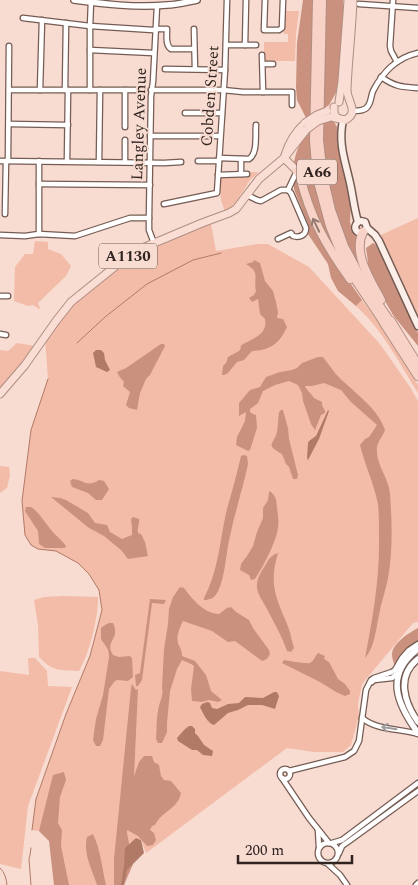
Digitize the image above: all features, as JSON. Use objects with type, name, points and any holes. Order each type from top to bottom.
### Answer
[{"type":"highway","name":"A66","points":[[317,0],[314,140],[317,178],[330,226],[353,276],[418,365]]},
{"type":"highway","name":"A66","points":[[322,0],[320,140],[323,176],[331,210],[344,246],[418,376]]},
{"type":"highway","points":[[298,171],[311,214],[324,242],[375,314],[390,326]]},
{"type":"highway","name":"A66","points":[[365,230],[359,244],[361,256],[367,274],[386,308],[390,326]]},
{"type":"main road","points":[[348,0],[342,81],[335,112],[358,222],[355,228],[357,232],[365,230],[375,235],[379,241],[418,326]]},
{"type":"main road","points":[[353,111],[347,92],[356,2]]},
{"type":"main road","points":[[335,112],[344,101],[350,103]]},
{"type":"main road","name":"A1130","points":[[0,394],[25,365],[71,302],[133,252],[236,209],[259,178],[284,158],[306,126],[335,112],[346,120],[351,117],[353,111]]},
{"type":"main road","points":[[284,158],[298,171]]},
{"type":"street","points":[[74,0],[135,6],[157,6],[197,0]]},
{"type":"street","name":"Cobden Street","points":[[164,204],[217,193],[223,90],[226,70],[227,0]]},
{"type":"street","points":[[245,45],[246,0]]},
{"type":"street","points":[[265,0],[264,30],[280,30],[282,28],[282,0]]},
{"type":"street","points":[[393,0],[390,46],[397,62]]},
{"type":"street","points":[[90,90],[92,2]]},
{"type":"street","points":[[356,2],[418,8]]},
{"type":"street","name":"Langley Avenue","points":[[154,243],[149,230],[150,136],[157,6]]},
{"type":"street","points":[[23,18],[90,26],[167,29],[167,45],[169,48],[194,49]]},
{"type":"street","points":[[40,90],[42,20]]},
{"type":"street","points":[[66,24],[67,161]]},
{"type":"street","points":[[194,29],[195,69]]},
{"type":"street","points":[[226,45],[256,45]]},
{"type":"street","points":[[6,214],[4,161],[9,124],[9,46]]},
{"type":"street","points":[[90,50],[153,53]]},
{"type":"street","points":[[353,111],[368,107],[372,93],[387,70],[404,58],[418,53]]},
{"type":"street","points":[[262,55],[263,92]]},
{"type":"street","points":[[263,64],[273,64]]},
{"type":"street","points":[[165,69],[226,70]]},
{"type":"street","points":[[381,77],[394,85],[418,88]]},
{"type":"street","points":[[9,90],[144,90]]},
{"type":"street","points":[[99,162],[100,90]]},
{"type":"street","points":[[125,90],[125,127]]},
{"type":"street","points":[[151,90],[292,92],[292,104]]},
{"type":"street","points":[[185,114],[222,113]]},
{"type":"street","points":[[9,124],[68,125]]},
{"type":"street","points":[[198,162],[248,159],[252,157],[258,138],[256,125]]},
{"type":"street","points":[[150,136],[220,136]]},
{"type":"street","points":[[124,162],[125,140]]},
{"type":"street","points":[[218,175],[244,174],[241,159]]},
{"type":"street","points":[[4,161],[181,162]]},
{"type":"street","points":[[38,161],[40,234]]},
{"type":"street","points":[[288,190],[298,171]]},
{"type":"street","points":[[39,184],[150,185]]},
{"type":"street","points":[[247,195],[261,201],[281,190],[288,190]]},
{"type":"street","points":[[278,239],[291,233],[299,237],[306,232],[293,196],[288,190]]},
{"type":"street","points":[[0,235],[25,236],[40,234],[75,236],[130,218],[149,218]]},
{"type":"street","points":[[0,296],[8,296]]},
{"type":"street","points":[[347,885],[338,867],[337,847],[318,830],[280,774],[282,770],[286,769],[289,771],[350,754],[356,748],[359,741],[366,690],[371,680],[395,670],[409,650],[418,644]]},
{"type":"street","points":[[418,649],[406,660],[400,672],[397,686],[398,698],[418,734]]},
{"type":"street","points":[[418,659],[410,666],[404,686],[406,701],[418,722]]},
{"type":"street","points":[[369,684],[374,680],[392,678],[400,672]]},
{"type":"street","points":[[362,718],[375,726],[418,734]]},
{"type":"street","points":[[289,771],[290,789]]},
{"type":"street","points":[[282,778],[289,778]]},
{"type":"street","points":[[319,849],[325,843],[342,840],[418,783]]},
{"type":"street","points":[[327,864],[332,863],[342,846],[418,790]]},
{"type":"street","points":[[318,830],[318,856],[322,862],[340,874]]},
{"type":"shaded area","points":[[303,0],[314,0],[311,114],[306,118],[297,100],[296,88],[297,43]]},
{"type":"shaded area","points":[[325,0],[343,0],[343,24],[338,89],[329,105],[323,109]]},
{"type":"shaded area","points":[[285,11],[299,11],[295,61],[264,61],[264,42],[288,42],[288,34],[284,34]]},
{"type":"shaded area","points":[[331,121],[337,127],[337,143],[339,143],[351,202],[350,222],[352,230],[358,236],[369,286],[347,246],[329,192],[323,150],[322,124]]},
{"type":"shaded area","points":[[311,132],[344,266],[316,219],[300,170],[294,162],[300,145]]},
{"type":"shaded area","points":[[219,172],[259,172],[250,180],[235,204],[225,212],[221,200]]},
{"type":"shaded area","points":[[299,177],[335,261],[362,300],[356,306],[338,291],[331,278],[328,264],[308,234],[309,227],[294,189],[294,184]]},
{"type":"shaded area","points":[[418,218],[418,316],[381,235]]},
{"type":"shaded area","points":[[211,224],[216,251],[268,244],[309,267],[380,344],[418,401],[418,622],[413,623],[362,684],[358,703],[359,716],[351,745],[343,752],[314,752],[287,748],[146,853],[141,840],[136,838],[121,885],[57,885],[53,843],[39,831],[32,830],[36,799],[66,714],[90,656],[102,610],[99,590],[89,574],[78,563],[56,551],[38,549],[31,545],[25,535],[22,501],[31,430],[48,379],[45,339],[73,304],[136,254]]},
{"type":"shaded area","points":[[35,241],[48,242],[48,249],[61,254],[71,266],[66,276],[38,303],[39,309],[33,305],[28,306],[14,301],[15,267],[25,254],[33,254]]},
{"type":"shaded area","points":[[373,243],[380,253],[418,333],[418,346],[393,315],[376,285],[366,262],[368,262],[366,248]]},
{"type":"shaded area","points":[[254,260],[260,263],[265,281],[273,291],[278,312],[277,318],[283,319],[287,327],[281,338],[274,345],[252,351],[244,360],[237,362],[228,373],[222,375],[223,366],[228,357],[239,351],[241,345],[259,335],[264,328],[265,319],[260,314],[258,299],[252,302],[249,298],[256,291],[256,276],[251,267],[246,264]]},
{"type":"shaded area","points":[[362,300],[377,320],[418,385],[418,393],[382,336],[356,306]]},
{"type":"shaded area","points":[[17,343],[34,346],[0,391],[0,350],[8,351]]},
{"type":"shaded area","points":[[161,344],[165,346],[146,379],[140,393],[137,410],[129,408],[126,405],[130,392],[123,386],[124,382],[117,372]]},
{"type":"shaded area","points":[[96,350],[101,350],[104,353],[110,370],[107,372],[96,367],[93,353]]},
{"type":"shaded area","points":[[323,357],[335,373],[370,406],[385,430],[377,447],[377,453],[390,494],[391,557],[375,637],[365,658],[377,582],[379,520],[378,504],[360,445],[369,437],[377,425],[351,402],[341,390],[324,383],[305,386],[314,398],[322,402],[325,411],[321,415],[315,430],[311,424],[298,385],[289,381],[263,391],[258,403],[250,409],[250,412],[256,415],[257,428],[250,450],[248,451],[236,445],[237,437],[245,421],[246,412],[239,416],[239,403],[250,390],[260,387],[266,377],[292,370],[302,363]]},
{"type":"shaded area","points":[[281,410],[283,410],[288,428],[298,475],[297,479],[293,479],[282,454],[272,446]]},
{"type":"shaded area","points":[[328,410],[319,439],[308,460],[308,443],[316,436]]},
{"type":"shaded area","points":[[241,456],[247,456],[248,464],[232,527],[222,581],[215,596],[204,600],[216,565],[227,509]]},
{"type":"shaded area","points":[[0,466],[9,467],[10,475],[7,488],[0,493]]},
{"type":"shaded area","points":[[73,479],[88,483],[99,480],[104,481],[109,489],[102,500],[96,500],[88,493],[72,487],[70,481]]},
{"type":"shaded area","points":[[270,491],[276,501],[278,528],[275,540],[265,561],[255,579],[251,580],[249,575],[240,570],[241,564],[253,546],[263,518],[263,508],[268,500]]},
{"type":"shaded area","points":[[51,497],[66,500],[88,513],[95,523],[107,525],[110,532],[122,539],[132,535],[131,519],[133,517],[139,519],[138,533],[141,534],[145,542],[148,556],[128,559],[121,550],[104,536],[89,528]]},
{"type":"shaded area","points":[[26,507],[31,507],[37,512],[66,546],[65,548],[45,548],[39,544],[38,531],[25,511]]},
{"type":"shaded area","points":[[278,553],[274,575],[275,592],[289,629],[294,648],[291,652],[287,651],[257,588],[259,576],[267,562]]},
{"type":"shaded area","points":[[180,587],[184,588],[204,609],[219,614],[231,607],[249,620],[270,654],[267,659],[262,661],[235,641],[228,642],[212,631],[183,621],[178,637],[182,656],[195,661],[206,675],[211,691],[222,700],[218,702],[209,700],[202,702],[192,701],[191,689],[194,666],[182,660],[170,691],[167,732],[162,743],[158,743],[156,739],[157,718],[162,693],[164,649],[169,609],[173,597]]},
{"type":"shaded area","points":[[44,597],[98,597],[93,635],[87,655],[79,671],[53,668],[39,657],[38,625],[34,600]]},
{"type":"shaded area","points":[[150,599],[166,600],[164,604],[152,603],[142,680],[136,686],[135,675],[140,673]]},
{"type":"shaded area","points":[[109,623],[113,623],[115,629],[110,646],[113,655],[119,657],[130,656],[132,658],[133,677],[128,681],[117,680],[109,689],[103,740],[100,746],[96,746],[93,740],[96,719],[103,695],[109,657],[108,649],[101,639],[101,628]]},
{"type":"shaded area","points":[[418,628],[418,643],[406,649],[395,667],[392,655],[395,646]]},
{"type":"shaded area","points":[[318,653],[325,656],[324,659],[329,662],[338,679],[345,684],[350,694],[345,696],[336,692],[282,663],[284,660],[310,663]]},
{"type":"shaded area","points":[[28,658],[35,658],[47,671],[48,686],[72,687],[28,806],[21,869],[0,864],[0,671],[29,675]]},
{"type":"shaded area","points":[[132,684],[136,690],[138,689],[134,776],[139,762],[144,756],[152,756],[154,762],[159,765],[161,776],[164,780],[171,781],[181,793],[177,803],[152,826],[150,830],[154,833],[156,840],[153,845],[147,846],[138,836],[127,830],[133,864],[124,885],[114,885],[114,859]]},
{"type":"shaded area","points":[[277,692],[279,696],[275,709],[262,705],[248,705],[228,713],[214,725],[207,720],[200,707],[207,702],[210,703],[212,708],[217,709],[228,704],[239,703],[245,697],[263,698]]},
{"type":"shaded area","points":[[189,726],[195,729],[195,733],[204,745],[213,751],[212,756],[203,755],[178,741],[177,738]]},
{"type":"shaded area","points":[[64,772],[66,780],[60,797],[58,823],[62,830],[61,846],[69,885],[54,885],[49,841],[39,831],[53,775]]},
{"type":"shaded area","points":[[93,834],[100,853],[106,885],[97,885],[87,855],[87,837]]},
{"type":"shaded area","points":[[136,838],[141,840],[144,853],[127,870],[124,885],[121,885],[125,848]]},
{"type":"waterway","points":[[77,343],[105,317],[147,284],[193,260],[221,253]]},
{"type":"waterway","points":[[32,830],[36,799],[66,714],[90,656],[102,610],[99,590],[89,574],[78,563],[56,551],[38,549],[31,545],[25,535],[22,501],[31,430],[48,379]]},
{"type":"waterway","points":[[31,848],[29,859],[31,885]]},
{"type":"waterway","points":[[0,868],[5,876],[7,885]]}]
